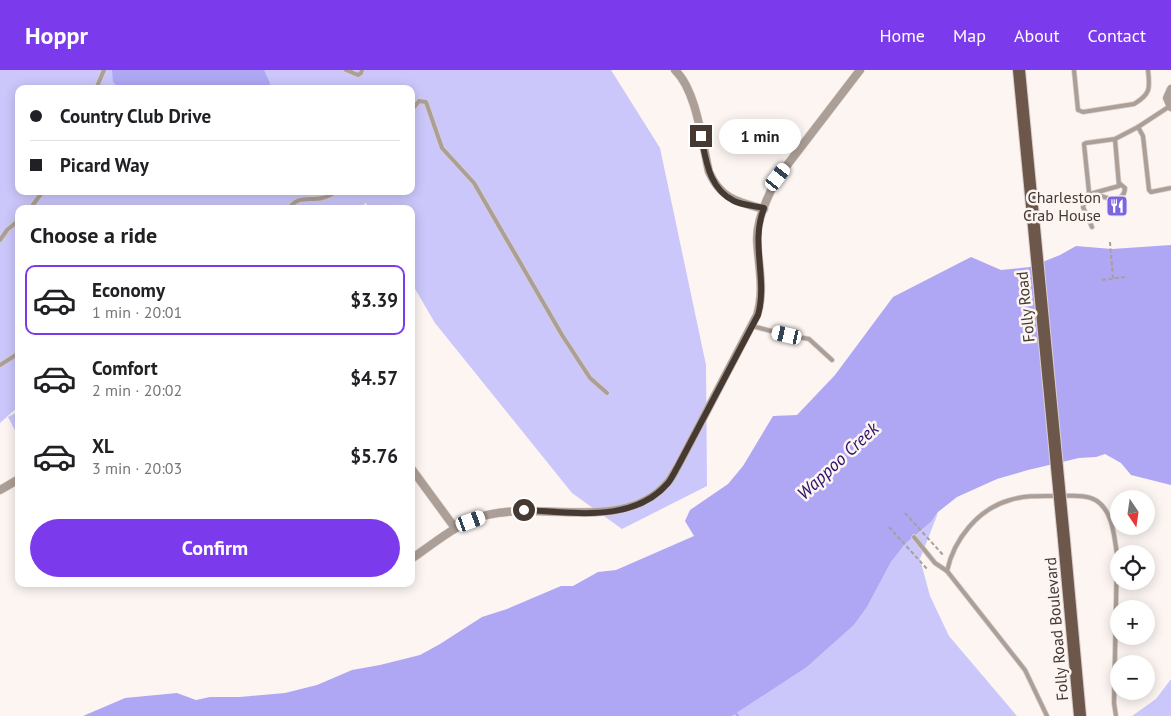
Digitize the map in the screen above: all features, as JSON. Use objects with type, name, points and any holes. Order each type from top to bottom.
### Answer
[{"type":"main road","name":"Folly Road","points":[[1019,70],[1064,540]]},
{"type":"main road","name":"Folly Road Boulevard","points":[[1064,540],[1080,716]]},
{"type":"street","points":[[675,70],[686,85],[693,101],[709,172],[714,182],[734,200],[764,208]]},
{"type":"street","points":[[415,556],[456,528],[486,515],[524,510],[618,511],[634,506],[654,495],[668,482],[752,326],[762,302],[757,236],[764,208],[778,177],[860,70]]},
{"type":"street","points":[[1170,106],[1167,98],[1171,90]]},
{"type":"street","points":[[415,473],[456,528]]},
{"type":"street","points":[[0,490],[15,481]]},
{"type":"lane","points":[[98,85],[104,70]]},
{"type":"lane","points":[[346,70],[358,75],[362,70]]},
{"type":"lane","points":[[1074,70],[1078,110],[1082,112],[1134,104],[1141,100],[1148,93],[1150,86],[1148,70]]},
{"type":"lane","points":[[415,106],[419,101],[426,102],[442,148],[474,182],[562,335],[590,378],[607,393]]},
{"type":"lane","points":[[1092,227],[1083,207],[1088,192],[1084,144],[1115,139],[1138,127],[1170,106]]},
{"type":"lane","points":[[1138,127],[1143,136],[1149,190],[1151,192],[1171,188]]},
{"type":"lane","points":[[1088,192],[1090,194],[1119,186],[1115,139]]},
{"type":"lane","points":[[1095,193],[1104,198],[1117,198],[1125,192],[1125,188],[1119,183]]},
{"type":"lane","points":[[291,205],[297,200],[321,198],[328,195]]},
{"type":"lane","points":[[0,240],[15,223]]},
{"type":"lane","points":[[752,326],[809,339],[832,360]]},
{"type":"lane","points":[[0,365],[15,356]]},
{"type":"lane","points":[[947,571],[950,558],[965,530],[990,508],[1010,500],[1036,496],[1082,496],[1096,501],[1106,512],[1113,530],[1117,554],[1114,703],[1116,716]]},
{"type":"lane","points":[[914,537],[935,563],[947,571],[1025,670],[1047,716]]},
{"type":"path","points":[[1110,242],[1114,279]]},
{"type":"path","points":[[1102,280],[1125,277]]},
{"type":"path","points":[[906,513],[944,556]]},
{"type":"path","points":[[889,527],[928,570]]},
{"type":"shaded area","points":[[0,70],[611,70],[660,148],[706,365],[707,486],[622,529],[572,493],[435,323],[415,289],[415,205],[367,205],[366,203],[363,205],[15,205],[15,410],[0,423]]},
{"type":"shaded area","points":[[15,413],[15,430],[8,417]]},
{"type":"shaded area","points":[[938,513],[920,559],[930,596],[949,636],[1017,716],[732,716],[807,667],[854,625],[867,607],[891,562],[905,544],[932,521]]},
{"type":"shaded area","points":[[1171,679],[1171,716],[1132,716],[1155,700]]},
{"type":"water","points":[[112,70],[264,70],[270,83],[269,85],[116,85],[113,82]]},
{"type":"water","name":"Wappoo Creek","points":[[1171,245],[1171,485],[1131,475],[1121,463],[1105,454],[1096,457],[1079,458],[997,479],[957,497],[938,512],[932,521],[905,544],[891,562],[867,607],[854,625],[807,667],[732,716],[83,716],[125,698],[177,693],[196,700],[210,697],[240,697],[285,693],[317,685],[352,670],[420,655],[482,617],[507,609],[561,586],[573,586],[598,572],[616,570],[694,536],[685,521],[690,510],[728,484],[743,466],[773,416],[797,415],[835,375],[893,297],[971,257],[1001,270],[1030,267],[1060,255],[1076,246],[1112,249]]},
{"type":"waterway","points":[[735,712],[738,716]]},
{"type":"place","name":"Charleston Crab House","points":[[1117,206]]},
{"type":"route","points":[[524,510],[618,511],[634,506],[654,495],[668,482],[678,466],[758,315],[762,302],[757,236],[764,208],[734,200],[723,193],[709,172],[701,136]]}]
